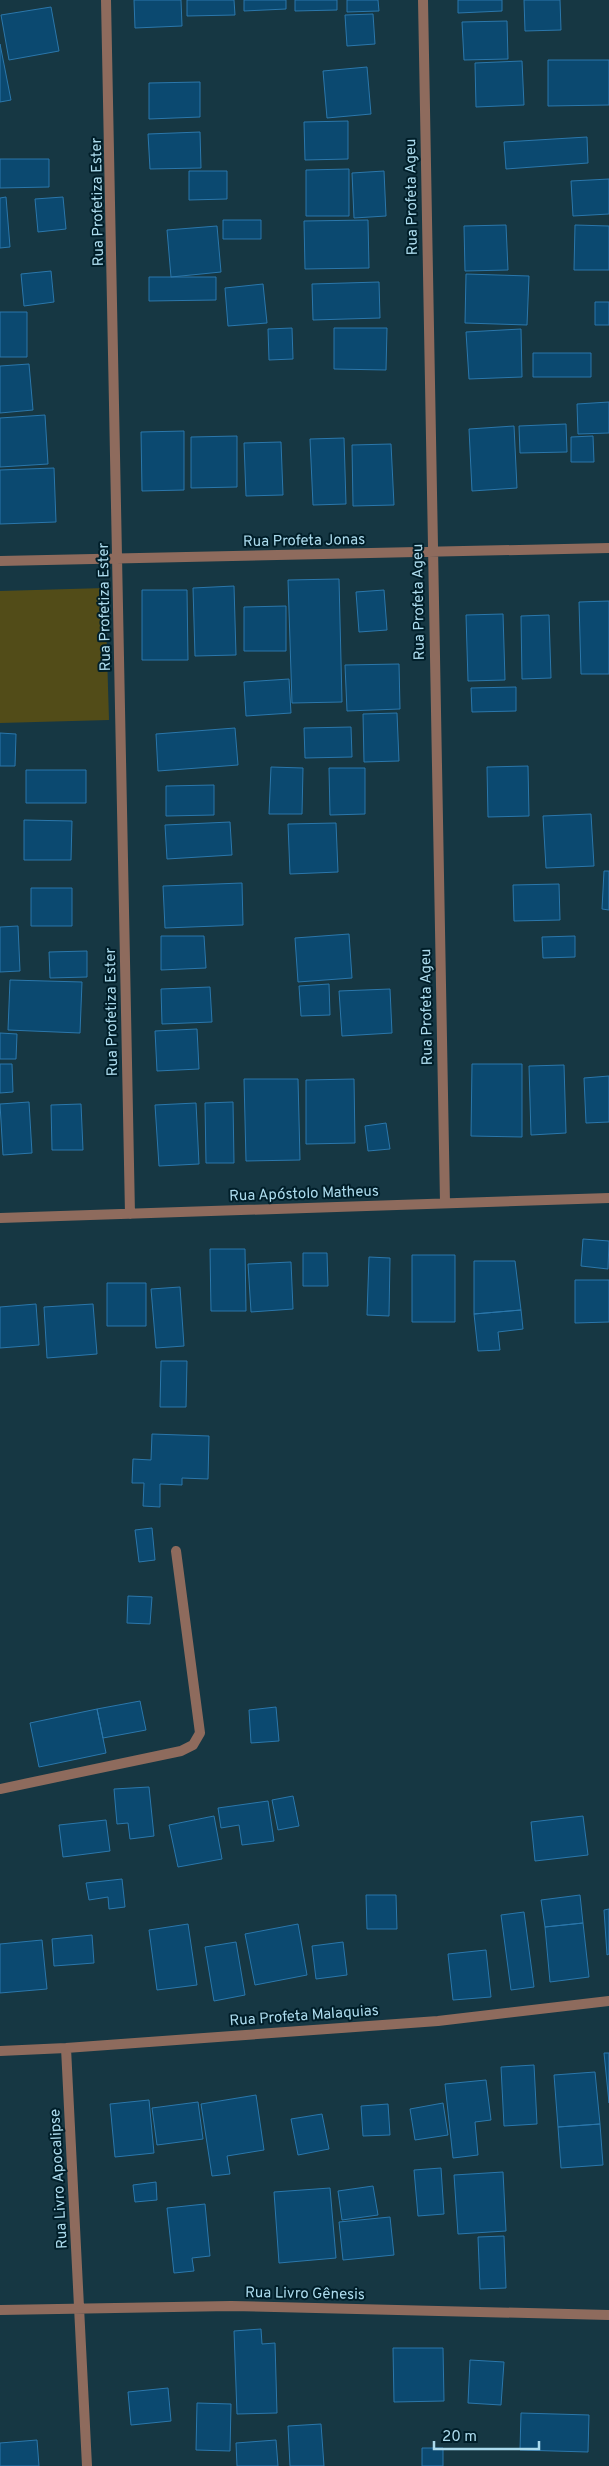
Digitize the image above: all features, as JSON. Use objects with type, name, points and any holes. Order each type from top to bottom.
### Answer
[{"type":"street","name":"Rua Profetiza Ester","points":[[106,0],[130,1214]]},
{"type":"street","name":"Rua Profeta Ageu","points":[[422,0],[445,1204]]},
{"type":"street","name":"Rua Profeta Jonas","points":[[0,562],[609,548]]},
{"type":"street","name":"Rua Apóstolo Matheus","points":[[0,1218],[609,1198]]},
{"type":"street","points":[[0,1789],[181,1752],[193,1745],[200,1733],[176,1551]]},
{"type":"street","name":"Rua Profeta Malaquias","points":[[0,2051],[66,2048],[438,2020],[546,2006],[609,2001]]},
{"type":"street","name":"Rua Livro Apocalipse","points":[[66,2048],[87,2466]]},
{"type":"street","name":"Rua Livro Gênesis","points":[[0,2310],[231,2306],[609,2315]]},
{"type":"shaded area","points":[[105,588],[109,720],[0,723],[0,591]]},
{"type":"building","points":[[134,0],[181,0],[182,26],[135,28]]},
{"type":"building","points":[[187,0],[234,0],[235,15],[187,16]]},
{"type":"building","points":[[244,0],[286,0],[286,9],[244,11]]},
{"type":"building","points":[[295,0],[337,0],[337,10],[295,11]]},
{"type":"building","points":[[347,0],[378,0],[379,11],[347,12]]},
{"type":"building","points":[[458,0],[502,0],[502,11],[458,13]]},
{"type":"building","points":[[524,0],[560,0],[561,30],[525,31]]},
{"type":"building","points":[[51,7],[59,51],[9,60],[1,15]]},
{"type":"building","points":[[373,14],[375,44],[347,46],[345,15]]},
{"type":"building","points":[[507,21],[508,59],[464,60],[462,22]]},
{"type":"building","points":[[0,44],[11,100],[0,102]]},
{"type":"building","points":[[548,60],[609,60],[609,105],[548,106]]},
{"type":"building","points":[[522,61],[524,105],[476,107],[475,63]]},
{"type":"building","points":[[367,67],[371,114],[327,118],[323,71]]},
{"type":"building","points":[[200,82],[200,117],[149,119],[149,83]]},
{"type":"building","points":[[348,121],[348,159],[305,160],[304,122]]},
{"type":"building","points":[[200,132],[201,168],[150,169],[148,134]]},
{"type":"building","points":[[587,137],[588,163],[506,169],[504,142]]},
{"type":"building","points":[[0,159],[49,159],[49,187],[0,188]]},
{"type":"building","points":[[349,169],[349,216],[306,216],[306,170]]},
{"type":"building","points":[[189,171],[227,171],[227,199],[189,200]]},
{"type":"building","points":[[384,171],[386,216],[354,218],[352,173]]},
{"type":"building","points":[[609,179],[609,214],[573,216],[571,181]]},
{"type":"building","points":[[6,197],[10,247],[0,248],[0,198]]},
{"type":"building","points":[[63,197],[66,229],[38,232],[35,199]]},
{"type":"building","points":[[223,220],[261,220],[261,239],[223,239]]},
{"type":"building","points":[[368,220],[369,268],[305,269],[304,221]]},
{"type":"building","points":[[506,225],[508,270],[465,271],[464,226]]},
{"type":"building","points":[[575,225],[609,226],[609,270],[574,270]]},
{"type":"building","points":[[217,226],[221,272],[171,277],[167,230]]},
{"type":"building","points":[[51,271],[54,302],[24,306],[21,274]]},
{"type":"building","points":[[466,274],[529,276],[527,325],[465,323]]},
{"type":"building","points":[[149,277],[216,277],[216,300],[149,301]]},
{"type":"building","points":[[379,282],[380,318],[313,320],[312,284]]},
{"type":"building","points":[[263,284],[267,323],[228,326],[225,288]]},
{"type":"building","points":[[595,302],[609,302],[609,325],[595,325]]},
{"type":"building","points":[[0,312],[27,312],[27,357],[0,357]]},
{"type":"building","points":[[292,328],[293,359],[269,360],[268,329]]},
{"type":"building","points":[[334,328],[387,328],[386,370],[334,369]]},
{"type":"building","points":[[521,329],[522,377],[469,379],[466,332]]},
{"type":"building","points":[[533,353],[591,353],[591,377],[533,377]]},
{"type":"building","points":[[29,364],[33,410],[0,413],[0,366]]},
{"type":"building","points":[[609,402],[609,433],[578,434],[577,404]]},
{"type":"building","points":[[45,415],[48,464],[0,467],[0,418]]},
{"type":"building","points":[[566,424],[567,452],[520,453],[519,426]]},
{"type":"building","points":[[514,426],[517,488],[472,491],[469,429]]},
{"type":"building","points":[[184,431],[184,490],[142,491],[141,432]]},
{"type":"building","points":[[237,436],[237,487],[191,488],[191,437]]},
{"type":"building","points":[[593,436],[594,462],[571,462],[571,437]]},
{"type":"building","points":[[344,438],[346,504],[313,505],[310,439]]},
{"type":"building","points":[[281,442],[283,495],[246,496],[244,443]]},
{"type":"building","points":[[391,444],[394,505],[353,506],[352,445]]},
{"type":"building","points":[[54,468],[56,522],[0,524],[0,470]]},
{"type":"building","points":[[339,579],[342,702],[292,703],[288,580]]},
{"type":"building","points":[[234,586],[236,655],[195,656],[193,588]]},
{"type":"building","points":[[142,590],[187,590],[188,660],[142,660]]},
{"type":"building","points":[[384,590],[387,630],[359,632],[356,592]]},
{"type":"building","points":[[609,601],[609,674],[581,674],[579,602]]},
{"type":"building","points":[[286,606],[286,651],[244,651],[244,607]]},
{"type":"building","points":[[503,614],[505,680],[468,681],[466,615]]},
{"type":"building","points":[[549,615],[551,678],[522,679],[521,616]]},
{"type":"building","points":[[399,664],[400,709],[347,711],[345,665]]},
{"type":"building","points":[[289,679],[291,713],[246,716],[244,682]]},
{"type":"building","points":[[516,687],[516,711],[472,712],[471,688]]},
{"type":"building","points":[[397,713],[399,761],[364,762],[363,714]]},
{"type":"building","points":[[351,727],[352,757],[305,758],[304,728]]},
{"type":"building","points":[[235,728],[238,765],[158,771],[156,734]]},
{"type":"building","points":[[0,733],[16,734],[15,766],[0,766]]},
{"type":"building","points":[[528,766],[529,816],[488,817],[487,767]]},
{"type":"building","points":[[271,767],[303,768],[302,814],[269,814]]},
{"type":"building","points":[[329,768],[365,768],[365,814],[330,815]]},
{"type":"building","points":[[26,770],[86,770],[86,803],[26,803]]},
{"type":"building","points":[[214,785],[214,815],[166,816],[166,786]]},
{"type":"building","points":[[591,814],[594,866],[546,868],[543,816]]},
{"type":"building","points":[[24,820],[72,821],[71,860],[24,860]]},
{"type":"building","points":[[230,822],[232,855],[167,859],[165,825]]},
{"type":"building","points":[[336,823],[338,872],[290,874],[288,824]]},
{"type":"building","points":[[604,871],[609,871],[609,910],[602,909]]},
{"type":"building","points":[[242,883],[243,925],[165,928],[163,886]]},
{"type":"building","points":[[559,884],[560,920],[514,921],[513,885]]},
{"type":"building","points":[[31,888],[72,888],[72,926],[31,926]]},
{"type":"building","points":[[18,926],[20,971],[0,972],[0,927]]},
{"type":"building","points":[[349,934],[352,978],[298,982],[295,938]]},
{"type":"building","points":[[161,936],[204,936],[206,968],[161,970]]},
{"type":"building","points":[[575,936],[575,957],[543,958],[542,937]]},
{"type":"building","points":[[87,951],[87,977],[50,978],[49,952]]},
{"type":"building","points":[[10,980],[82,982],[80,1033],[8,1030]]},
{"type":"building","points":[[329,984],[330,1015],[301,1016],[299,986]]},
{"type":"building","points":[[210,987],[212,1022],[162,1024],[161,989]]},
{"type":"building","points":[[390,989],[392,1033],[342,1036],[339,991]]},
{"type":"building","points":[[197,1029],[199,1069],[157,1071],[155,1031]]},
{"type":"building","points":[[0,1033],[17,1034],[16,1059],[0,1059]]},
{"type":"building","points":[[0,1064],[12,1064],[13,1092],[0,1093]]},
{"type":"building","points":[[472,1064],[522,1064],[522,1137],[471,1136]]},
{"type":"building","points":[[564,1065],[566,1133],[531,1135],[529,1066]]},
{"type":"building","points":[[609,1076],[609,1122],[586,1123],[584,1078]]},
{"type":"building","points":[[244,1079],[298,1079],[300,1160],[246,1161]]},
{"type":"building","points":[[354,1079],[355,1143],[306,1144],[306,1080]]},
{"type":"building","points":[[29,1102],[32,1153],[3,1155],[0,1104]]},
{"type":"building","points":[[233,1102],[234,1163],[206,1163],[205,1103]]},
{"type":"building","points":[[196,1103],[199,1164],[159,1166],[155,1105]]},
{"type":"building","points":[[81,1104],[83,1150],[52,1150],[51,1105]]},
{"type":"building","points":[[386,1123],[390,1149],[368,1151],[365,1126]]},
{"type":"building","points":[[583,1239],[609,1241],[608,1269],[581,1266]]},
{"type":"building","points":[[210,1249],[245,1249],[246,1311],[211,1311]]},
{"type":"building","points":[[303,1253],[327,1253],[328,1286],[303,1286]]},
{"type":"building","points":[[412,1255],[455,1255],[455,1322],[412,1322]]},
{"type":"building","points":[[369,1257],[390,1258],[389,1316],[367,1315]]},
{"type":"building","points":[[474,1261],[515,1261],[521,1310],[474,1314]]},
{"type":"building","points":[[291,1262],[293,1309],[251,1312],[248,1264]]},
{"type":"building","points":[[575,1280],[609,1280],[609,1322],[575,1323]]},
{"type":"building","points":[[107,1283],[146,1283],[146,1326],[107,1326]]},
{"type":"building","points":[[180,1287],[184,1346],[156,1348],[151,1289]]},
{"type":"building","points":[[36,1304],[39,1345],[0,1348],[0,1307]]},
{"type":"building","points":[[93,1304],[97,1354],[47,1358],[44,1307]]},
{"type":"building","points":[[521,1310],[523,1329],[498,1332],[500,1350],[478,1351],[474,1314]]},
{"type":"building","points":[[161,1361],[187,1361],[186,1407],[160,1407]]},
{"type":"building","points":[[152,1434],[209,1436],[208,1479],[182,1478],[182,1485],[160,1484],[160,1507],[143,1506],[144,1483],[132,1483],[133,1459],[151,1460]]},
{"type":"building","points":[[152,1528],[155,1560],[139,1562],[135,1530]]},
{"type":"building","points":[[128,1596],[152,1597],[150,1624],[127,1623]]},
{"type":"building","points":[[140,1701],[146,1730],[103,1738],[97,1709]]},
{"type":"building","points":[[276,1707],[279,1741],[251,1743],[249,1710]]},
{"type":"building","points":[[97,1709],[106,1753],[39,1767],[30,1723]]},
{"type":"building","points":[[149,1787],[154,1836],[130,1839],[128,1823],[117,1824],[114,1789]]},
{"type":"building","points":[[293,1796],[299,1826],[278,1830],[272,1800]]},
{"type":"building","points":[[268,1801],[274,1841],[242,1845],[239,1825],[221,1828],[218,1808]]},
{"type":"building","points":[[214,1816],[222,1859],[178,1867],[169,1825]]},
{"type":"building","points":[[583,1816],[588,1855],[535,1861],[531,1822]]},
{"type":"building","points":[[106,1820],[110,1851],[63,1857],[59,1825]]},
{"type":"building","points":[[122,1879],[125,1907],[109,1909],[108,1897],[89,1900],[86,1883]]},
{"type":"building","points":[[366,1895],[396,1895],[397,1929],[367,1929]]},
{"type":"building","points":[[580,1895],[583,1923],[545,1927],[541,1900]]},
{"type":"building","points":[[609,1909],[609,1954],[607,1955],[604,1910]]},
{"type":"building","points":[[524,1912],[534,1987],[511,1990],[501,1915]]},
{"type":"building","points":[[583,1923],[589,1977],[550,1982],[545,1927]]},
{"type":"building","points":[[188,1924],[197,1985],[157,1990],[149,1930]]},
{"type":"building","points":[[298,1924],[307,1975],[255,1985],[245,1934]]},
{"type":"building","points":[[92,1935],[94,1963],[54,1966],[52,1939]]},
{"type":"building","points":[[42,1940],[47,1989],[0,1993],[0,1944]]},
{"type":"building","points":[[236,1942],[245,1995],[214,2001],[205,1947]]},
{"type":"building","points":[[343,1942],[347,1975],[316,1979],[312,1946]]},
{"type":"building","points":[[486,1950],[491,1997],[453,2000],[448,1954]]},
{"type":"building","points":[[604,2053],[609,2053],[609,2103]]},
{"type":"building","points":[[534,2065],[537,2124],[504,2126],[501,2067]]},
{"type":"building","points":[[595,2072],[600,2124],[558,2127],[554,2075]]},
{"type":"building","points":[[486,2080],[491,2120],[475,2122],[478,2155],[453,2158],[445,2084]]},
{"type":"building","points":[[256,2095],[264,2150],[227,2156],[230,2174],[212,2176],[201,2104]]},
{"type":"building","points":[[149,2100],[154,2153],[115,2157],[110,2104]]},
{"type":"building","points":[[198,2102],[203,2139],[157,2145],[152,2108]]},
{"type":"building","points":[[443,2103],[448,2135],[415,2140],[410,2109]]},
{"type":"building","points":[[388,2104],[390,2135],[363,2136],[361,2106]]},
{"type":"building","points":[[322,2114],[329,2149],[298,2155],[291,2119]]},
{"type":"building","points":[[600,2124],[603,2165],[561,2168],[558,2127]]},
{"type":"building","points":[[441,2168],[444,2214],[418,2216],[414,2170]]},
{"type":"building","points":[[503,2172],[506,2231],[458,2234],[454,2175]]},
{"type":"building","points":[[156,2182],[157,2200],[135,2202],[133,2185]]},
{"type":"building","points":[[373,2186],[378,2215],[342,2220],[338,2191]]},
{"type":"building","points":[[330,2188],[336,2258],[279,2263],[274,2192]]},
{"type":"building","points":[[205,2204],[210,2256],[192,2258],[194,2271],[174,2273],[167,2208]]},
{"type":"building","points":[[390,2217],[394,2255],[343,2260],[339,2222]]},
{"type":"building","points":[[504,2236],[506,2288],[480,2289],[478,2237]]},
{"type":"building","points":[[261,2329],[262,2344],[275,2343],[277,2413],[237,2414],[234,2331]]},
{"type":"building","points":[[393,2348],[443,2348],[444,2401],[394,2402]]},
{"type":"building","points":[[470,2360],[504,2362],[501,2405],[468,2403]]},
{"type":"building","points":[[168,2388],[171,2421],[131,2425],[128,2392]]},
{"type":"building","points":[[197,2403],[231,2404],[230,2451],[196,2450]]},
{"type":"building","points":[[521,2413],[589,2415],[588,2452],[520,2450]]},
{"type":"building","points":[[321,2424],[324,2466],[290,2466],[288,2426]]},
{"type":"building","points":[[37,2440],[39,2466],[0,2466],[0,2443]]},
{"type":"building","points":[[276,2440],[278,2466],[237,2466],[236,2443]]},
{"type":"building","points":[[422,2448],[443,2448],[443,2466],[422,2466]]}]
